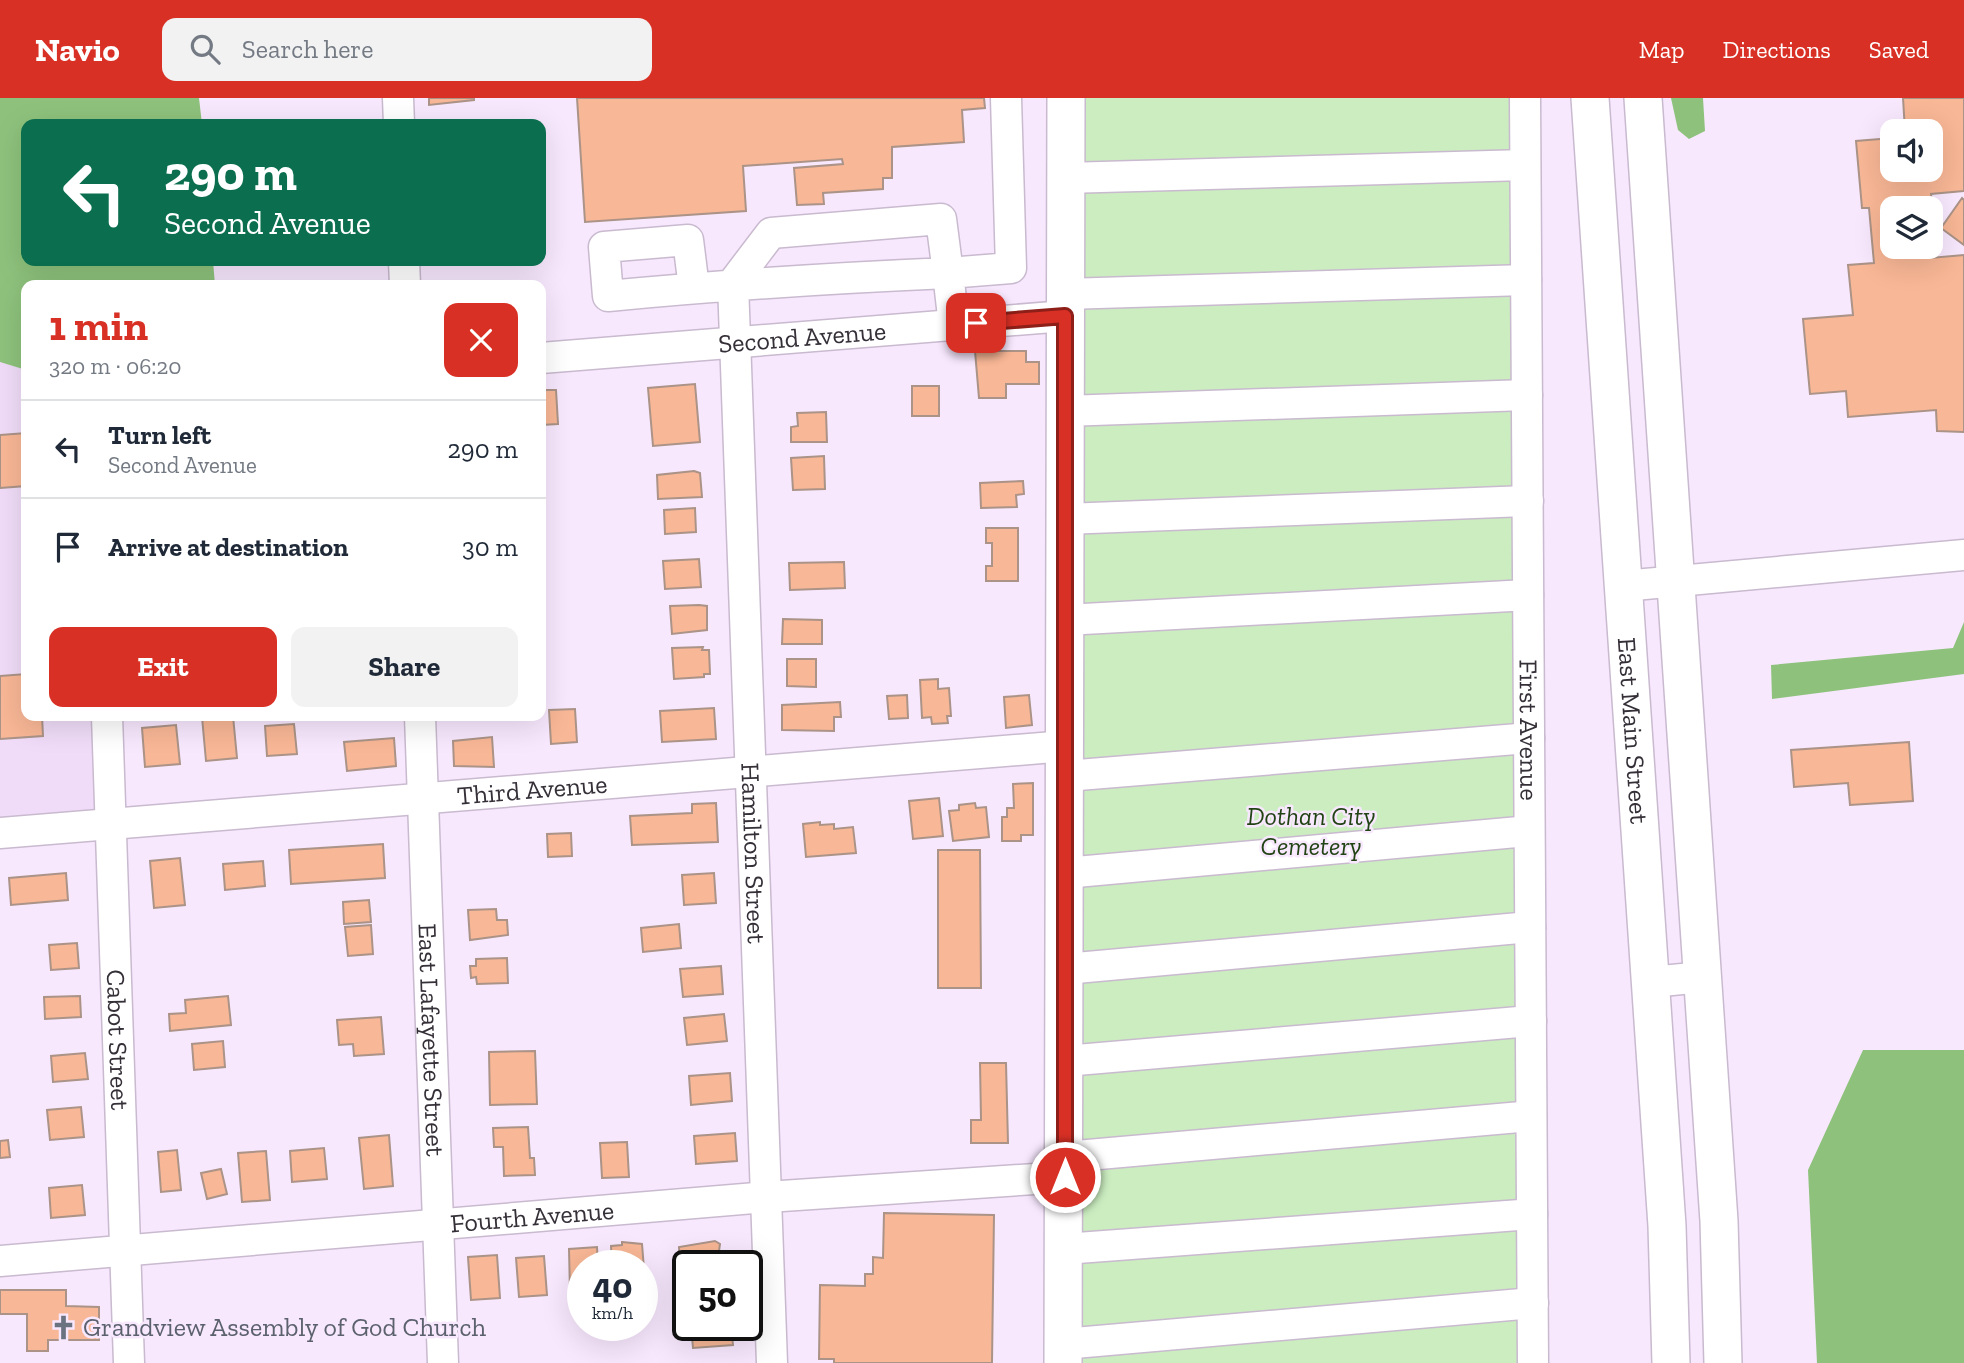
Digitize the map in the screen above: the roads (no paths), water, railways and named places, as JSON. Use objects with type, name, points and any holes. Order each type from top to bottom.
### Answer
[{"type":"main road","points":[[1063,1353],[1066,98]]},
{"type":"main road","name":"East Main Street","points":[[1590,98],[1667,1226],[1671,1363]]},
{"type":"main road","name":"East Main Street","points":[[1643,98],[1719,1221],[1723,1363]]},
{"type":"street","points":[[398,98],[399,119]]},
{"type":"street","points":[[694,288],[733,283],[1011,268],[1006,98]]},
{"type":"street","name":"First Avenue","points":[[1525,98],[1533,1363]]},
{"type":"street","points":[[1065,178],[1525,165]]},
{"type":"street","points":[[733,283],[771,233],[941,219],[954,325]]},
{"type":"street","name":"Second Avenue","points":[[546,358],[954,325],[1065,305],[1526,280]]},
{"type":"street","name":"Hamilton Street","points":[[733,283],[772,1363]]},
{"type":"street","points":[[1065,411],[1527,395]]},
{"type":"street","points":[[1065,520],[1528,500]]},
{"type":"street","points":[[1623,586],[1964,555]]},
{"type":"street","points":[[1065,620],[1528,595]]},
{"type":"street","name":"Cabot Street","points":[[107,721],[108,824],[129,1363]]},
{"type":"street","name":"East Lafayette Street","points":[[421,721],[443,1363]]},
{"type":"street","name":"Third Avenue","points":[[0,833],[751,770],[1066,761],[1529,738]]},
{"type":"street","points":[[1065,873],[1530,831]]},
{"type":"street","points":[[1065,969],[1530,927]]},
{"type":"street","points":[[1651,982],[1703,977]]},
{"type":"street","points":[[1065,1061],[1531,1021]]},
{"type":"street","name":"Fourth Avenue","points":[[0,1261],[767,1197],[1531,1116]]},
{"type":"street","points":[[1064,1249],[1532,1214]]},
{"type":"street","points":[[1063,1353],[1533,1303]]},
{"type":"place","name":"Grandview Assembly of God Church","points":[[63,1327]]},
{"type":"park label","name":"Dothan City Cemetery","points":[[1311,831]]}]
